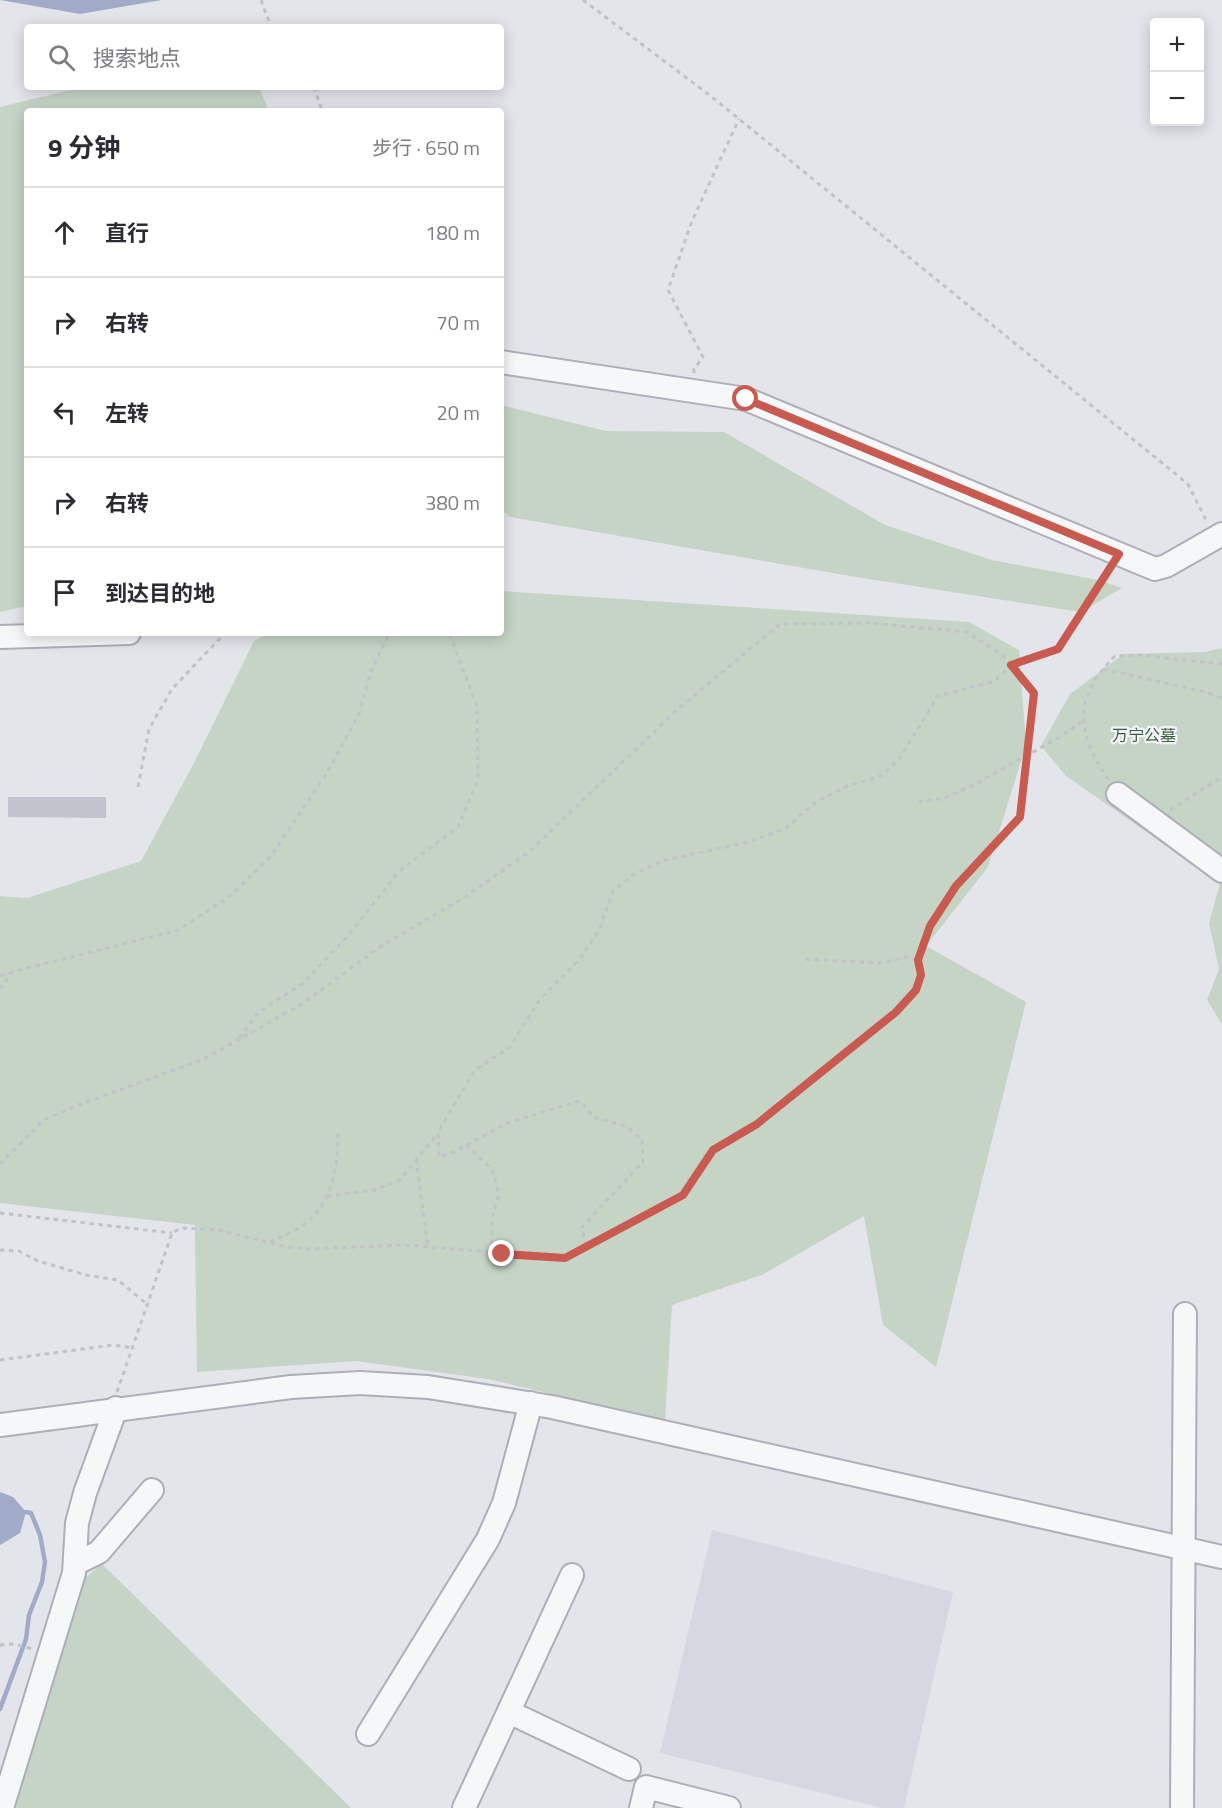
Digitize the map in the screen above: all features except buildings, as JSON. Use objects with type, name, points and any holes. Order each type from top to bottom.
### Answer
[{"type":"street","points":[[504,362],[746,399],[1155,568],[1166,566],[1218,536]]},
{"type":"street","points":[[0,637],[32,636]]},
{"type":"street","points":[[1118,794],[1222,871]]},
{"type":"street","points":[[1182,1808],[1185,1314]]},
{"type":"street","points":[[0,1425],[291,1386],[360,1383],[428,1387],[531,1403],[803,1461],[1222,1557]]},
{"type":"street","points":[[368,1734],[488,1539],[504,1503],[531,1403]]},
{"type":"street","points":[[2,1808],[71,1584],[75,1564],[77,1523],[85,1493],[116,1408]]},
{"type":"street","points":[[75,1564],[99,1552],[152,1490]]},
{"type":"street","points":[[464,1808],[572,1575]]},
{"type":"street","points":[[509,1712],[629,1769]]},
{"type":"street","points":[[641,1808],[646,1787],[729,1808]]},
{"type":"path","points":[[261,0],[270,24]]},
{"type":"path","points":[[583,0],[739,119],[1188,484],[1218,536]]},
{"type":"path","points":[[315,90],[321,108]]},
{"type":"path","points":[[698,391],[694,369],[703,357],[669,290],[692,221],[739,119]]},
{"type":"path","points":[[327,1196],[375,1190],[400,1180],[415,1157],[438,1132],[475,1070],[510,1047],[540,999],[580,959],[599,930],[613,891],[633,875],[662,861],[738,845],[786,828],[817,801],[847,786],[881,776],[899,759],[938,696],[995,681],[1011,665],[1058,649],[1119,554]]},
{"type":"path","points":[[0,1164],[44,1120],[73,1107],[204,1059],[302,1004],[381,946],[465,897],[530,851],[677,710],[780,624],[871,623],[967,632],[1001,654],[1034,693],[1029,754],[1020,817],[956,886],[930,926],[918,960],[921,975],[916,990],[896,1012],[757,1124],[713,1150],[683,1195],[565,1258],[492,1254],[405,1245],[310,1249],[219,1230],[181,1228],[172,1233],[0,1213]]},
{"type":"path","points":[[138,787],[149,729],[172,689],[222,636]]},
{"type":"path","points":[[0,976],[178,930],[230,896],[271,856],[327,773],[359,714],[370,674],[388,636]]},
{"type":"path","points":[[238,1040],[259,1012],[303,983],[348,936],[399,871],[458,827],[478,780],[477,706],[450,636]]},
{"type":"path","points":[[1118,794],[1092,756],[1081,722],[1088,698],[1103,669],[1115,656],[1139,655],[1222,664]]},
{"type":"path","points":[[1103,669],[1209,693],[1222,699]]},
{"type":"path","points":[[918,801],[945,798],[1029,754],[1081,722]]},
{"type":"path","points":[[1153,821],[1222,777]]},
{"type":"path","points":[[802,959],[884,963],[905,957],[918,960]]},
{"type":"path","points":[[0,989],[12,972]]},
{"type":"path","points":[[438,1132],[439,1157],[524,1117],[580,1101],[594,1117],[627,1127],[642,1139],[643,1162],[610,1194],[582,1227],[586,1246]]},
{"type":"path","points":[[270,1242],[304,1224],[327,1196],[338,1163],[338,1132]]},
{"type":"path","points":[[466,1145],[492,1169],[499,1194],[492,1218],[492,1254]]},
{"type":"path","points":[[415,1157],[428,1247]]},
{"type":"path","points":[[116,1408],[117,1389],[134,1348],[172,1233]]},
{"type":"path","points":[[0,1250],[19,1251],[38,1261],[86,1275],[118,1280],[148,1305]]},
{"type":"path","points":[[0,1359],[113,1345],[134,1348]]},
{"type":"path","points":[[0,1645],[14,1644],[36,1649]]},
{"type":"shaded area","points":[[712,1530],[953,1592],[904,1808],[883,1808],[660,1753]]},
{"type":"green space","points":[[71,90],[260,90],[268,108],[24,108],[24,607],[0,612],[0,107]]},
{"type":"green space","points":[[504,406],[606,431],[724,432],[885,525],[992,560],[1098,580],[1122,588],[1081,612],[862,578],[510,517],[504,512]]},
{"type":"green space","points":[[504,591],[969,622],[1019,650],[1026,745],[988,867],[926,946],[1026,1002],[936,1367],[883,1325],[864,1216],[762,1275],[672,1305],[665,1420],[488,1379],[356,1361],[197,1372],[195,1225],[0,1203],[0,896],[27,898],[141,861],[194,763],[254,641],[263,636],[504,636]]},
{"type":"green space","name":"万宁公墓","points":[[1222,648],[1222,1024],[1207,1000],[1219,969],[1209,923],[1220,883],[1066,776],[1041,746],[1070,694],[1124,654],[1205,652]]},
{"type":"green space","points":[[102,1564],[351,1808],[10,1808],[79,1583]]},
{"type":"water","points":[[0,0],[162,0],[80,14]]},
{"type":"water","points":[[0,1492],[13,1497],[26,1512],[20,1533],[0,1545]]},
{"type":"waterway","points":[[0,1709],[26,1639],[29,1615],[42,1582],[45,1562],[40,1535],[31,1513],[26,1512]]},
{"type":"route","points":[[502,1254],[565,1258],[683,1195],[713,1150],[757,1124],[776,1106],[896,1012],[916,990],[921,975],[918,960],[930,926],[956,886],[1020,817],[1026,784],[1034,693],[1011,665],[1058,649],[1119,554],[746,399]]}]
